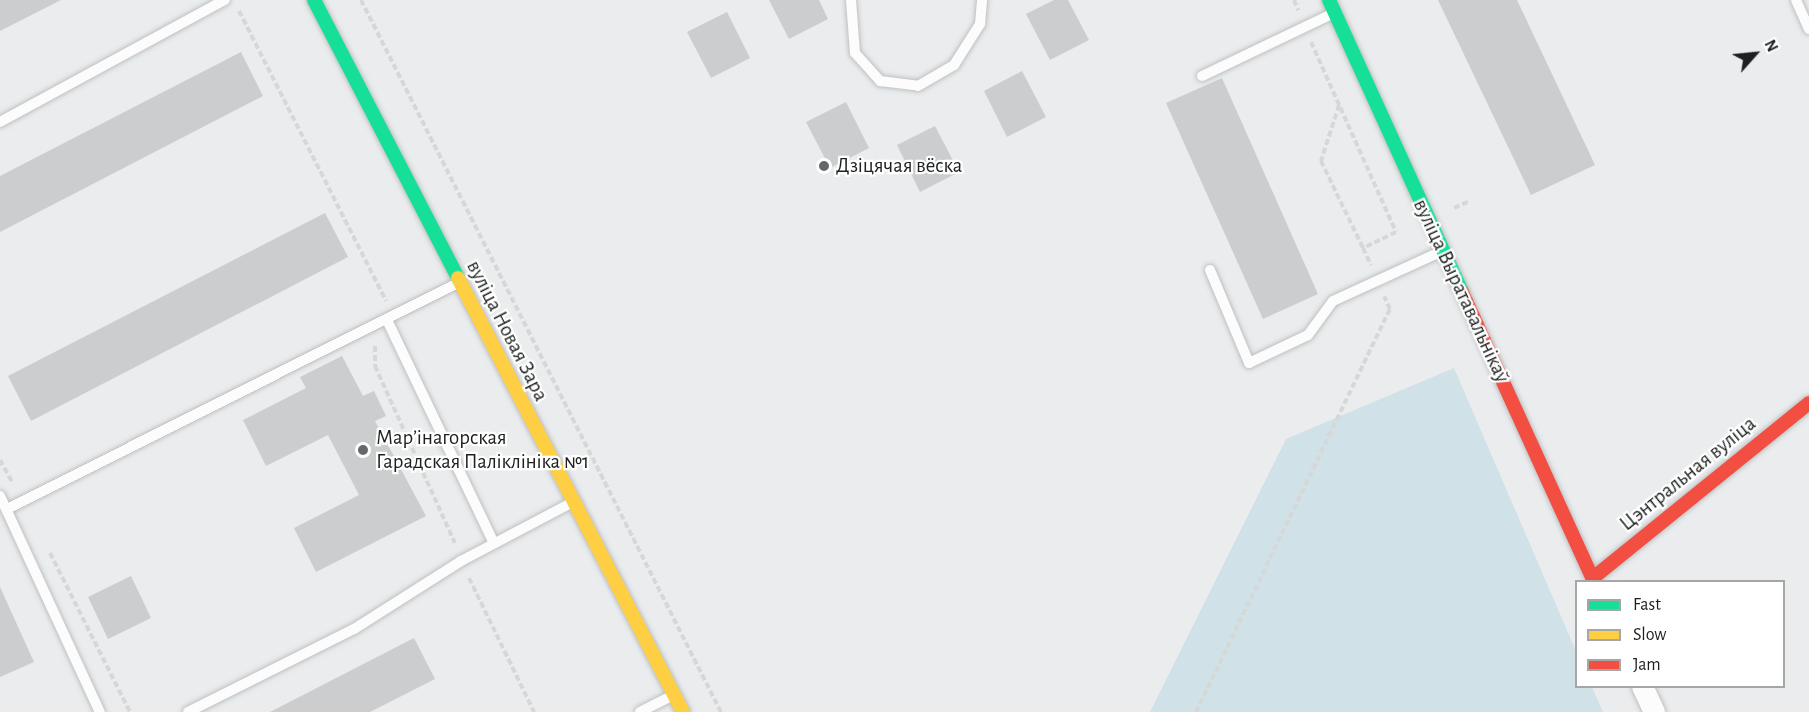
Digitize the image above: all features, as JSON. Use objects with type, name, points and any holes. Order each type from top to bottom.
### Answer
[{"type":"street","name":"вуліца Новая Зара","points":[[314,0],[458,283],[682,712]]},
{"type":"street","name":"вуліца Выратавальнікаў","points":[[1332,6],[1594,580]]},
{"type":"street","name":"Цэнтральная вуліца","points":[[1594,580],[1809,403]]},
{"type":"street","points":[[1642,688],[1654,712]]},
{"type":"lane","points":[[0,123],[225,0]]},
{"type":"lane","points":[[851,0],[855,53],[880,81],[918,86],[954,65],[980,24],[982,0]]},
{"type":"lane","points":[[1796,0],[1809,29]]},
{"type":"lane","points":[[1202,76],[1305,29],[1332,6]]},
{"type":"lane","points":[[1210,270],[1250,363],[1308,335],[1333,301],[1443,251]]},
{"type":"lane","points":[[7,509],[375,328],[458,283]]},
{"type":"lane","points":[[387,320],[494,543]]},
{"type":"lane","points":[[0,496],[100,712]]},
{"type":"lane","points":[[188,712],[371,620],[461,561],[572,503]]},
{"type":"lane","points":[[640,712],[674,695]]},
{"type":"path","points":[[234,0],[388,306],[375,328],[375,366],[447,517],[461,561],[534,712]]},
{"type":"path","points":[[361,0],[721,712]]},
{"type":"path","points":[[1294,0],[1396,232],[1364,248]]},
{"type":"path","points":[[1196,712],[1390,309],[1364,248],[1322,161],[1339,105]]},
{"type":"path","points":[[0,460],[22,500]]},
{"type":"path","points":[[44,542],[130,712]]},
{"type":"shaded area","points":[[1454,368],[1575,649],[1575,688],[1592,688],[1603,712],[1150,712],[1286,439]]},
{"type":"building","points":[[0,0],[61,0],[0,31]]},
{"type":"building","points":[[769,0],[819,0],[828,19],[789,39]]},
{"type":"building","points":[[1054,0],[1068,0],[1089,40],[1050,60],[1026,14]]},
{"type":"building","points":[[1438,0],[1517,0],[1595,165],[1531,195]]},
{"type":"building","points":[[727,12],[750,58],[711,78],[687,32]]},
{"type":"building","points":[[241,52],[263,96],[0,232],[0,176]]},
{"type":"building","points":[[1022,71],[1046,117],[1007,137],[984,91]]},
{"type":"building","points":[[1222,78],[1318,294],[1263,319],[1166,103]]},
{"type":"building","points":[[846,102],[869,148],[830,168],[806,122]]},
{"type":"building","points":[[935,126],[959,172],[920,192],[897,145]]},
{"type":"building","points":[[325,213],[348,257],[31,421],[8,376]]},
{"type":"building","name":"Марʼінагорская Гарадская Паліклініка №1","points":[[342,356],[363,396],[374,391],[386,416],[375,421],[426,516],[316,572],[294,528],[359,495],[328,435],[266,466],[243,420],[306,388],[300,377]]},
{"type":"building","points":[[131,576],[151,618],[108,639],[88,597]]},
{"type":"building","points":[[0,587],[34,662],[0,677]]},
{"type":"building","points":[[414,638],[435,679],[370,712],[270,712]]},
{"type":"traffic: fast","points":[[314,0],[458,278]]},
{"type":"traffic: fast","points":[[1329,0],[1462,292]]},
{"type":"traffic: slow","points":[[458,278],[683,712]]},
{"type":"traffic: jam","points":[[1462,292],[1593,580]]},
{"type":"traffic: jam","points":[[1593,578],[1809,403]]},
{"type":"place","name":"Дзіцячая вёска","points":[[824,166]]},
{"type":"place","name":"Марʼінагорская Гарадская Паліклініка №1","points":[[363,450]]}]
